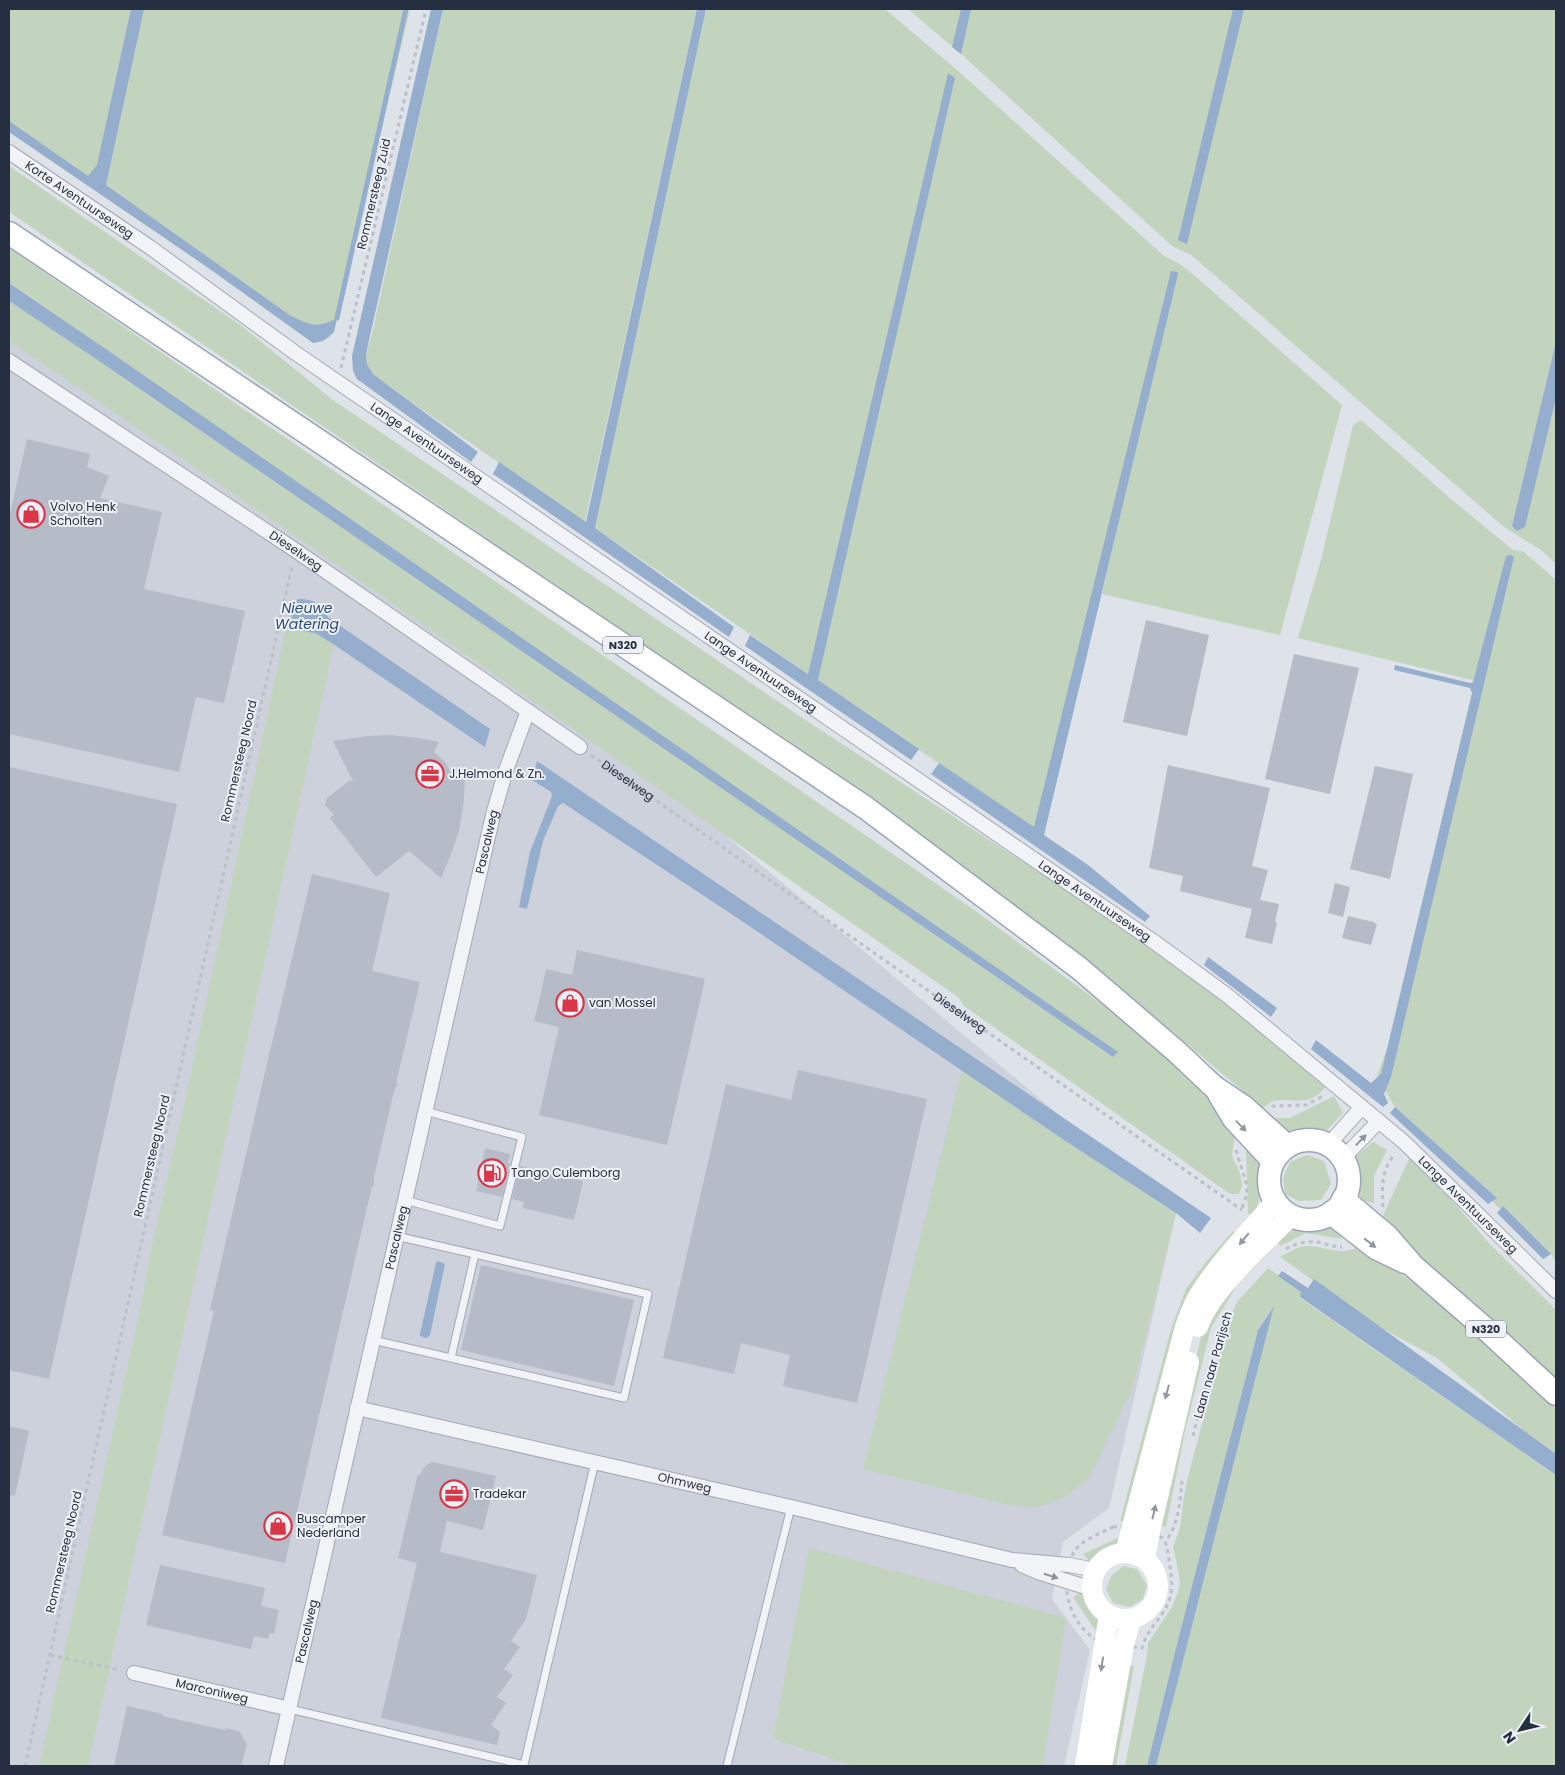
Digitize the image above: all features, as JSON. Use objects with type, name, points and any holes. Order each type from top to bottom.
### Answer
[{"type":"main road","name":"N320","points":[[9,233],[866,808],[1079,968],[1177,1052],[1214,1087],[1234,1119],[1253,1126],[1280,1154]]},
{"type":"main road","points":[[1307,1140],[1318,1141],[1335,1152],[1347,1169],[1348,1179],[1337,1206],[1322,1218],[1312,1220],[1301,1219],[1283,1209],[1270,1192],[1269,1181],[1270,1171],[1280,1154],[1297,1142],[1307,1140]]},
{"type":"main road","name":"N320","points":[[1337,1206],[1367,1230],[1387,1236],[1413,1266],[1489,1332],[1556,1394]]},
{"type":"street","name":"Korte Aventuurseweg","points":[[9,152],[151,248]]},
{"type":"street","name":"Lange Aventuurseweg","points":[[151,248],[338,383],[1153,941],[1228,996],[1405,1143],[1556,1290]]},
{"type":"street","name":"Dieselweg","points":[[9,361],[295,550],[580,748]]},
{"type":"street","name":"Pascalweg","points":[[276,1766],[493,815],[506,770],[528,711]]},
{"type":"street","points":[[1335,1152],[1362,1107]]},
{"type":"street","points":[[1335,1152],[1379,1121]]},
{"type":"street","points":[[1145,1559],[1182,1336],[1191,1311],[1198,1296],[1211,1278],[1283,1209]]},
{"type":"street","name":"Ohmweg","points":[[357,1408],[791,1507],[1012,1560],[1069,1565],[1094,1579]]},
{"type":"street","points":[[1125,1553],[1149,1534]]},
{"type":"street","points":[[1132,1553],[1145,1559],[1157,1575],[1158,1594],[1152,1606],[1131,1619],[1109,1615],[1097,1604],[1094,1579],[1108,1557],[1132,1553]]},
{"type":"street","name":"Ohmweg","points":[[1012,1560],[1038,1572],[1067,1581],[1094,1579]]},
{"type":"street","points":[[1102,1766],[1115,1644],[1109,1615]]},
{"type":"street","points":[[1085,1766],[1115,1644],[1131,1619]]},
{"type":"street","name":"Marconiweg","points":[[134,1673],[290,1709]]},
{"type":"lane","points":[[404,1200],[500,1226],[522,1137],[425,1111]]},
{"type":"lane","points":[[372,1340],[624,1398],[646,1304],[648,1294],[396,1236]]},
{"type":"lane","points":[[451,1358],[475,1254]]},
{"type":"lane","points":[[290,1709],[524,1765],[595,1462]]},
{"type":"lane","points":[[727,1766],[791,1507]]},
{"type":"path","name":"Rommersteeg Zuid","points":[[338,383],[426,9]]},
{"type":"path","name":"Rommersteeg Noord","points":[[26,1766],[295,550]]},
{"type":"path","name":"Dieselweg","points":[[580,748],[1242,1210]]},
{"type":"path","points":[[1237,1218],[1242,1210],[1247,1186],[1236,1148],[1237,1143],[1273,1106],[1306,1105],[1324,1096],[1335,1083]]},
{"type":"path","points":[[1284,1250],[1291,1245],[1306,1242],[1320,1242],[1336,1247],[1351,1247],[1383,1209],[1382,1185],[1384,1173],[1388,1162],[1405,1143]]},
{"type":"path","name":"Laan naar Parijsch","points":[[1192,1441],[1225,1316]]},
{"type":"path","points":[[1149,1534],[1172,1584],[1171,1595],[1164,1612],[1144,1638],[1142,1648],[1115,1644],[1093,1637],[1074,1615],[1067,1600],[1066,1589],[1069,1565],[1074,1552],[1112,1527],[1149,1534],[1174,1529],[1184,1474]]},
{"type":"path","points":[[50,1655],[134,1673]]},
{"type":"shaded area","points":[[9,328],[693,808],[1176,1213],[1109,1508],[1063,1542],[1052,1599],[1090,1650],[1064,1766],[9,1766]]},
{"type":"green space","points":[[9,9],[410,9],[334,332],[329,338],[313,343],[163,236],[9,132]]},
{"type":"green space","points":[[443,9],[697,9],[585,522],[373,374],[367,364],[366,354]]},
{"type":"green space","points":[[706,9],[885,9],[957,70],[1164,256],[1180,264],[1195,276],[1342,405],[1280,635],[1102,594],[1148,397],[1042,834],[595,528]]},
{"type":"green space","points":[[908,9],[1556,9],[1556,564],[1541,550],[1504,527],[1191,255],[1172,246],[961,54]]},
{"type":"green space","points":[[9,166],[239,324],[333,400],[804,719],[1150,945],[1225,1000],[1322,1080],[1325,1087],[1307,1100],[1273,1101],[1263,1108],[1103,973],[867,799],[9,212]]},
{"type":"green space","points":[[9,248],[970,907],[1137,1030],[1208,1096],[1239,1133],[1234,1140],[1232,1156],[1240,1173],[1242,1186],[1239,1194],[1230,1194],[964,1006],[958,997],[310,546],[17,346],[9,343],[9,301],[1113,1057],[1117,1052],[9,283]]},
{"type":"green space","points":[[1361,420],[1451,499],[1513,550],[1524,552],[1556,580],[1556,1262],[1551,1254],[1503,1206],[1500,1209],[1492,1201],[1496,1197],[1395,1107],[1377,1076],[1404,1002],[1484,683],[1298,638],[1321,560],[1353,425]]},
{"type":"green space","points":[[292,620],[297,630],[315,633],[334,644],[88,1766],[39,1766],[141,1305],[152,1245],[183,1110],[285,632]]},
{"type":"green space","points":[[962,1070],[1064,1140],[1176,1213],[1132,1390],[1089,1478],[1064,1498],[1035,1508],[1006,1504],[863,1469]]},
{"type":"green space","points":[[1334,1096],[1343,1113],[1327,1130],[1285,1133],[1274,1118],[1290,1118]]},
{"type":"green space","points":[[1373,1142],[1387,1150],[1374,1176],[1374,1203],[1361,1200],[1354,1158]]},
{"type":"green space","points":[[1246,1149],[1258,1159],[1261,1188],[1256,1213],[1248,1214]]},
{"type":"green space","points":[[1411,1154],[1489,1243],[1556,1310],[1556,1379],[1499,1325],[1450,1285],[1382,1218]]},
{"type":"green space","points":[[1307,1155],[1324,1161],[1331,1184],[1321,1200],[1298,1201],[1285,1194],[1283,1178],[1290,1162]]},
{"type":"green space","points":[[1300,1226],[1340,1229],[1341,1239],[1306,1233],[1280,1246],[1276,1238]]},
{"type":"green space","points":[[1233,1231],[1240,1235],[1185,1309],[1126,1521],[1120,1521],[1171,1329],[1186,1289],[1205,1263]]},
{"type":"green space","points":[[1361,1245],[1430,1295],[1483,1338],[1556,1409],[1556,1454],[1527,1433],[1437,1358],[1376,1325],[1280,1257],[1303,1246],[1348,1251]]},
{"type":"green space","points":[[1263,1250],[1266,1255],[1239,1282],[1211,1328],[1185,1431],[1166,1527],[1158,1526],[1204,1324]]},
{"type":"green space","points":[[1268,1268],[1302,1293],[1300,1298],[1556,1475],[1556,1766],[1156,1766],[1272,1308],[1258,1330],[1147,1766],[1125,1766],[1148,1643],[1172,1607],[1178,1592],[1180,1582],[1173,1548],[1180,1527],[1188,1477],[1231,1315],[1237,1302]]},
{"type":"green space","points":[[1118,1538],[1118,1546],[1089,1561],[1083,1554]]},
{"type":"green space","points":[[809,1548],[1066,1618],[1043,1766],[854,1766],[773,1739]]},
{"type":"green space","points":[[1123,1566],[1137,1569],[1147,1585],[1143,1599],[1130,1607],[1113,1603],[1106,1589],[1111,1576]]},
{"type":"green space","points":[[1081,1593],[1100,1622],[1095,1630],[1073,1597]]},
{"type":"green space","points":[[1128,1665],[1134,1666],[1116,1766],[1109,1766]]},
{"type":"water","points":[[131,9],[144,9],[106,185],[291,316],[304,322],[318,325],[337,318],[334,332],[323,341],[313,343],[210,269],[9,132],[9,121],[88,176],[97,165]]},
{"type":"water","points":[[431,9],[443,9],[366,354],[367,364],[373,374],[478,452],[471,462],[357,379],[353,371],[352,356]]},
{"type":"water","points":[[697,9],[706,9],[595,528],[734,627],[729,637],[493,474],[499,462],[586,522]]},
{"type":"water","points":[[961,9],[971,9],[961,54],[952,47]]},
{"type":"water","points":[[1233,9],[1244,9],[1187,244],[1178,240]]},
{"type":"water","points":[[948,73],[955,78],[818,680],[919,749],[911,760],[745,646],[750,635],[808,674]]},
{"type":"water","points":[[1171,271],[1178,274],[1044,835],[1088,865],[1150,916],[1145,922],[931,774],[939,763],[1034,827]]},
{"type":"water","points":[[9,283],[1118,1052],[1113,1057],[9,301]]},
{"type":"water","points":[[1556,342],[1556,398],[1525,527],[1517,531],[1512,526]]},
{"type":"water","points":[[1511,555],[1514,557],[1391,1077],[1384,1094],[1388,1103],[1383,1107],[1311,1049],[1316,1040],[1371,1083],[1381,1074],[1472,693],[1470,688],[1394,670],[1395,665],[1470,683],[1473,682],[1506,556]]},
{"type":"water","name":"Nieuwe Watering","points":[[298,599],[316,603],[329,618],[490,729],[485,747],[333,644],[315,633],[297,630],[292,620],[291,606]]},
{"type":"water","points":[[537,761],[1211,1218],[1200,1233],[1176,1213],[1064,1140],[730,913],[563,803],[558,806],[543,841],[527,909],[519,907],[530,852],[552,796],[551,792],[532,780]]},
{"type":"water","points":[[1208,957],[1277,1008],[1271,1017],[1204,965]]},
{"type":"water","points":[[1395,1107],[1497,1198],[1488,1204],[1390,1113]]},
{"type":"water","points":[[1503,1206],[1551,1254],[1543,1259],[1497,1213]]},
{"type":"water","points":[[438,1261],[445,1264],[430,1335],[427,1338],[420,1336],[420,1334]]},
{"type":"water","points":[[1282,1271],[1308,1288],[1314,1279],[1556,1454],[1556,1475],[1300,1297],[1301,1292],[1278,1276]]},
{"type":"water","points":[[1274,1306],[1156,1766],[1147,1766],[1258,1330]]},
{"type":"building","points":[[27,439],[90,454],[87,467],[109,476],[100,498],[162,512],[144,589],[245,611],[224,703],[196,697],[179,772],[9,734],[9,518]]},
{"type":"building","points":[[1146,620],[1209,635],[1187,736],[1123,722]]},
{"type":"building","points":[[1294,654],[1359,668],[1330,794],[1265,779]]},
{"type":"building","points":[[390,735],[439,742],[434,752],[446,763],[453,778],[465,775],[464,800],[459,831],[441,878],[409,851],[376,877],[330,818],[334,815],[325,805],[327,798],[349,781],[353,781],[333,741]]},
{"type":"building","points":[[1168,765],[1270,788],[1252,866],[1268,870],[1260,900],[1279,904],[1272,944],[1245,938],[1252,909],[1180,891],[1183,876],[1149,868]]},
{"type":"building","points":[[1375,766],[1413,774],[1390,879],[1350,869]]},
{"type":"building","points":[[9,767],[177,804],[49,1379],[9,1370]]},
{"type":"building","points":[[312,874],[390,893],[372,971],[420,982],[396,1083],[398,1083],[394,1091],[374,1177],[374,1187],[372,1186],[285,1563],[162,1535],[214,1311],[210,1310],[268,1055]]},
{"type":"building","points":[[1335,883],[1350,887],[1343,917],[1328,913]]},
{"type":"building","points":[[1348,916],[1377,924],[1371,945],[1342,938]]},
{"type":"building","points":[[577,950],[705,979],[667,1145],[539,1115],[559,1027],[534,1021],[546,969],[572,975]]},
{"type":"building","points":[[798,1070],[927,1099],[857,1403],[783,1386],[790,1355],[741,1343],[734,1374],[663,1358],[726,1084],[791,1100]]},
{"type":"building","points":[[485,1148],[510,1154],[508,1163],[510,1164],[502,1197],[476,1191]]},
{"type":"building","points":[[520,1166],[583,1181],[574,1220],[523,1208],[524,1202],[512,1199]]},
{"type":"building","points":[[481,1265],[634,1300],[614,1386],[461,1350]]},
{"type":"building","points":[[9,1426],[29,1431],[15,1496],[9,1495]]},
{"type":"building","points":[[432,1462],[496,1476],[483,1530],[447,1521],[440,1552],[537,1575],[526,1619],[511,1641],[520,1647],[504,1669],[513,1675],[497,1697],[506,1703],[491,1725],[500,1732],[497,1745],[381,1718],[417,1563],[398,1558],[418,1474],[420,1475],[425,1466]]},
{"type":"building","points":[[160,1565],[265,1588],[261,1606],[279,1610],[274,1634],[270,1633],[268,1639],[254,1636],[251,1649],[146,1625]]},
{"type":"building","points":[[127,1706],[163,1714],[162,1716],[225,1730],[226,1728],[239,1731],[247,1744],[241,1766],[114,1766]]},
{"type":"waterway","points":[[337,318],[406,9]]},
{"type":"place","name":"Volvo Henk Scholten","points":[[31,514]]},
{"type":"place","name":"J.Helmond & Zn.","points":[[430,774]]},
{"type":"place","name":"van Mossel","points":[[570,1003]]},
{"type":"place","name":"Tango Culemborg","points":[[492,1173]]},
{"type":"place","name":"Tradekar","points":[[454,1494]]},
{"type":"place","name":"Buscamper Nederland","points":[[278,1526]]}]
